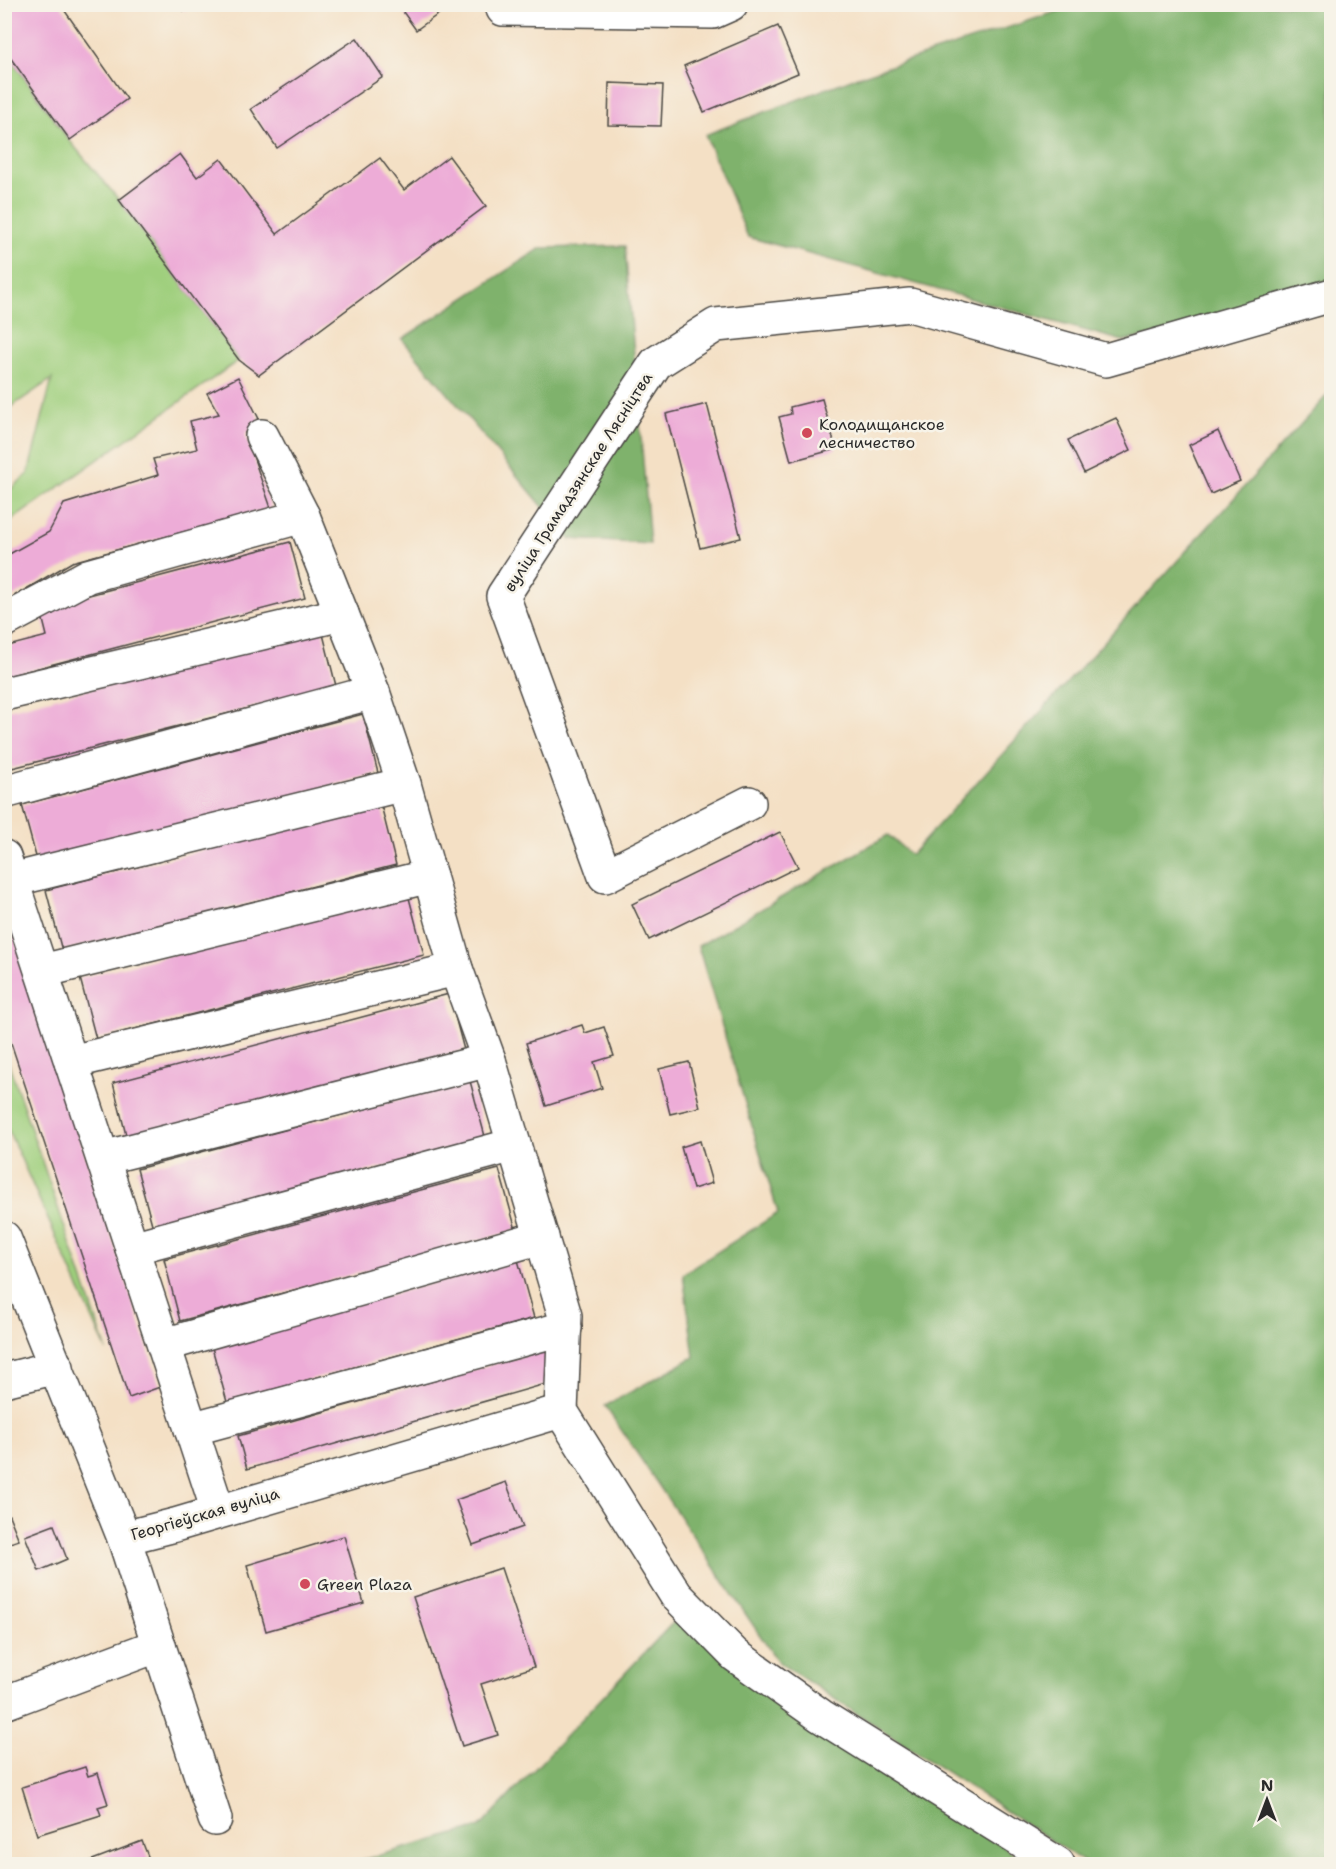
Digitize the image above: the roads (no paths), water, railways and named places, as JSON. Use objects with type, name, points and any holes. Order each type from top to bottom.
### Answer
[{"type":"street","points":[[504,4],[503,9],[713,12],[731,4]]},
{"type":"street","name":"вуліца Грамадзянскае Лясніцтва","points":[[749,803],[605,876],[503,596],[656,363],[716,325],[910,305],[1106,360],[1332,295]]},
{"type":"street","points":[[262,436],[303,516],[373,692],[404,784],[456,969],[489,1060],[565,1316],[561,1411],[676,1594],[735,1655],[821,1716],[1058,1864]]},
{"type":"street","points":[[4,621],[88,576],[303,516]]},
{"type":"street","points":[[4,694],[342,614]]},
{"type":"street","points":[[4,792],[373,692]]},
{"type":"street","points":[[218,1511],[8,869],[404,784]]},
{"type":"street","points":[[42,971],[430,876]]},
{"type":"street","points":[[71,1062],[456,969]]},
{"type":"street","points":[[103,1158],[489,1060]]},
{"type":"street","points":[[132,1248],[514,1145]]},
{"type":"street","points":[[164,1346],[542,1237]]},
{"type":"street","name":"Георгіеўская вуліца","points":[[4,1238],[124,1538],[561,1411]]},
{"type":"street","points":[[191,1429],[565,1328]]},
{"type":"street","points":[[4,1380],[57,1367]]},
{"type":"street","points":[[124,1538],[215,1819]]},
{"type":"street","points":[[4,1703],[159,1645]]},
{"type":"place","name":"Колодищанское лесничество","points":[[807,433]]},
{"type":"place","name":"Green Plaza","points":[[305,1584]]}]
